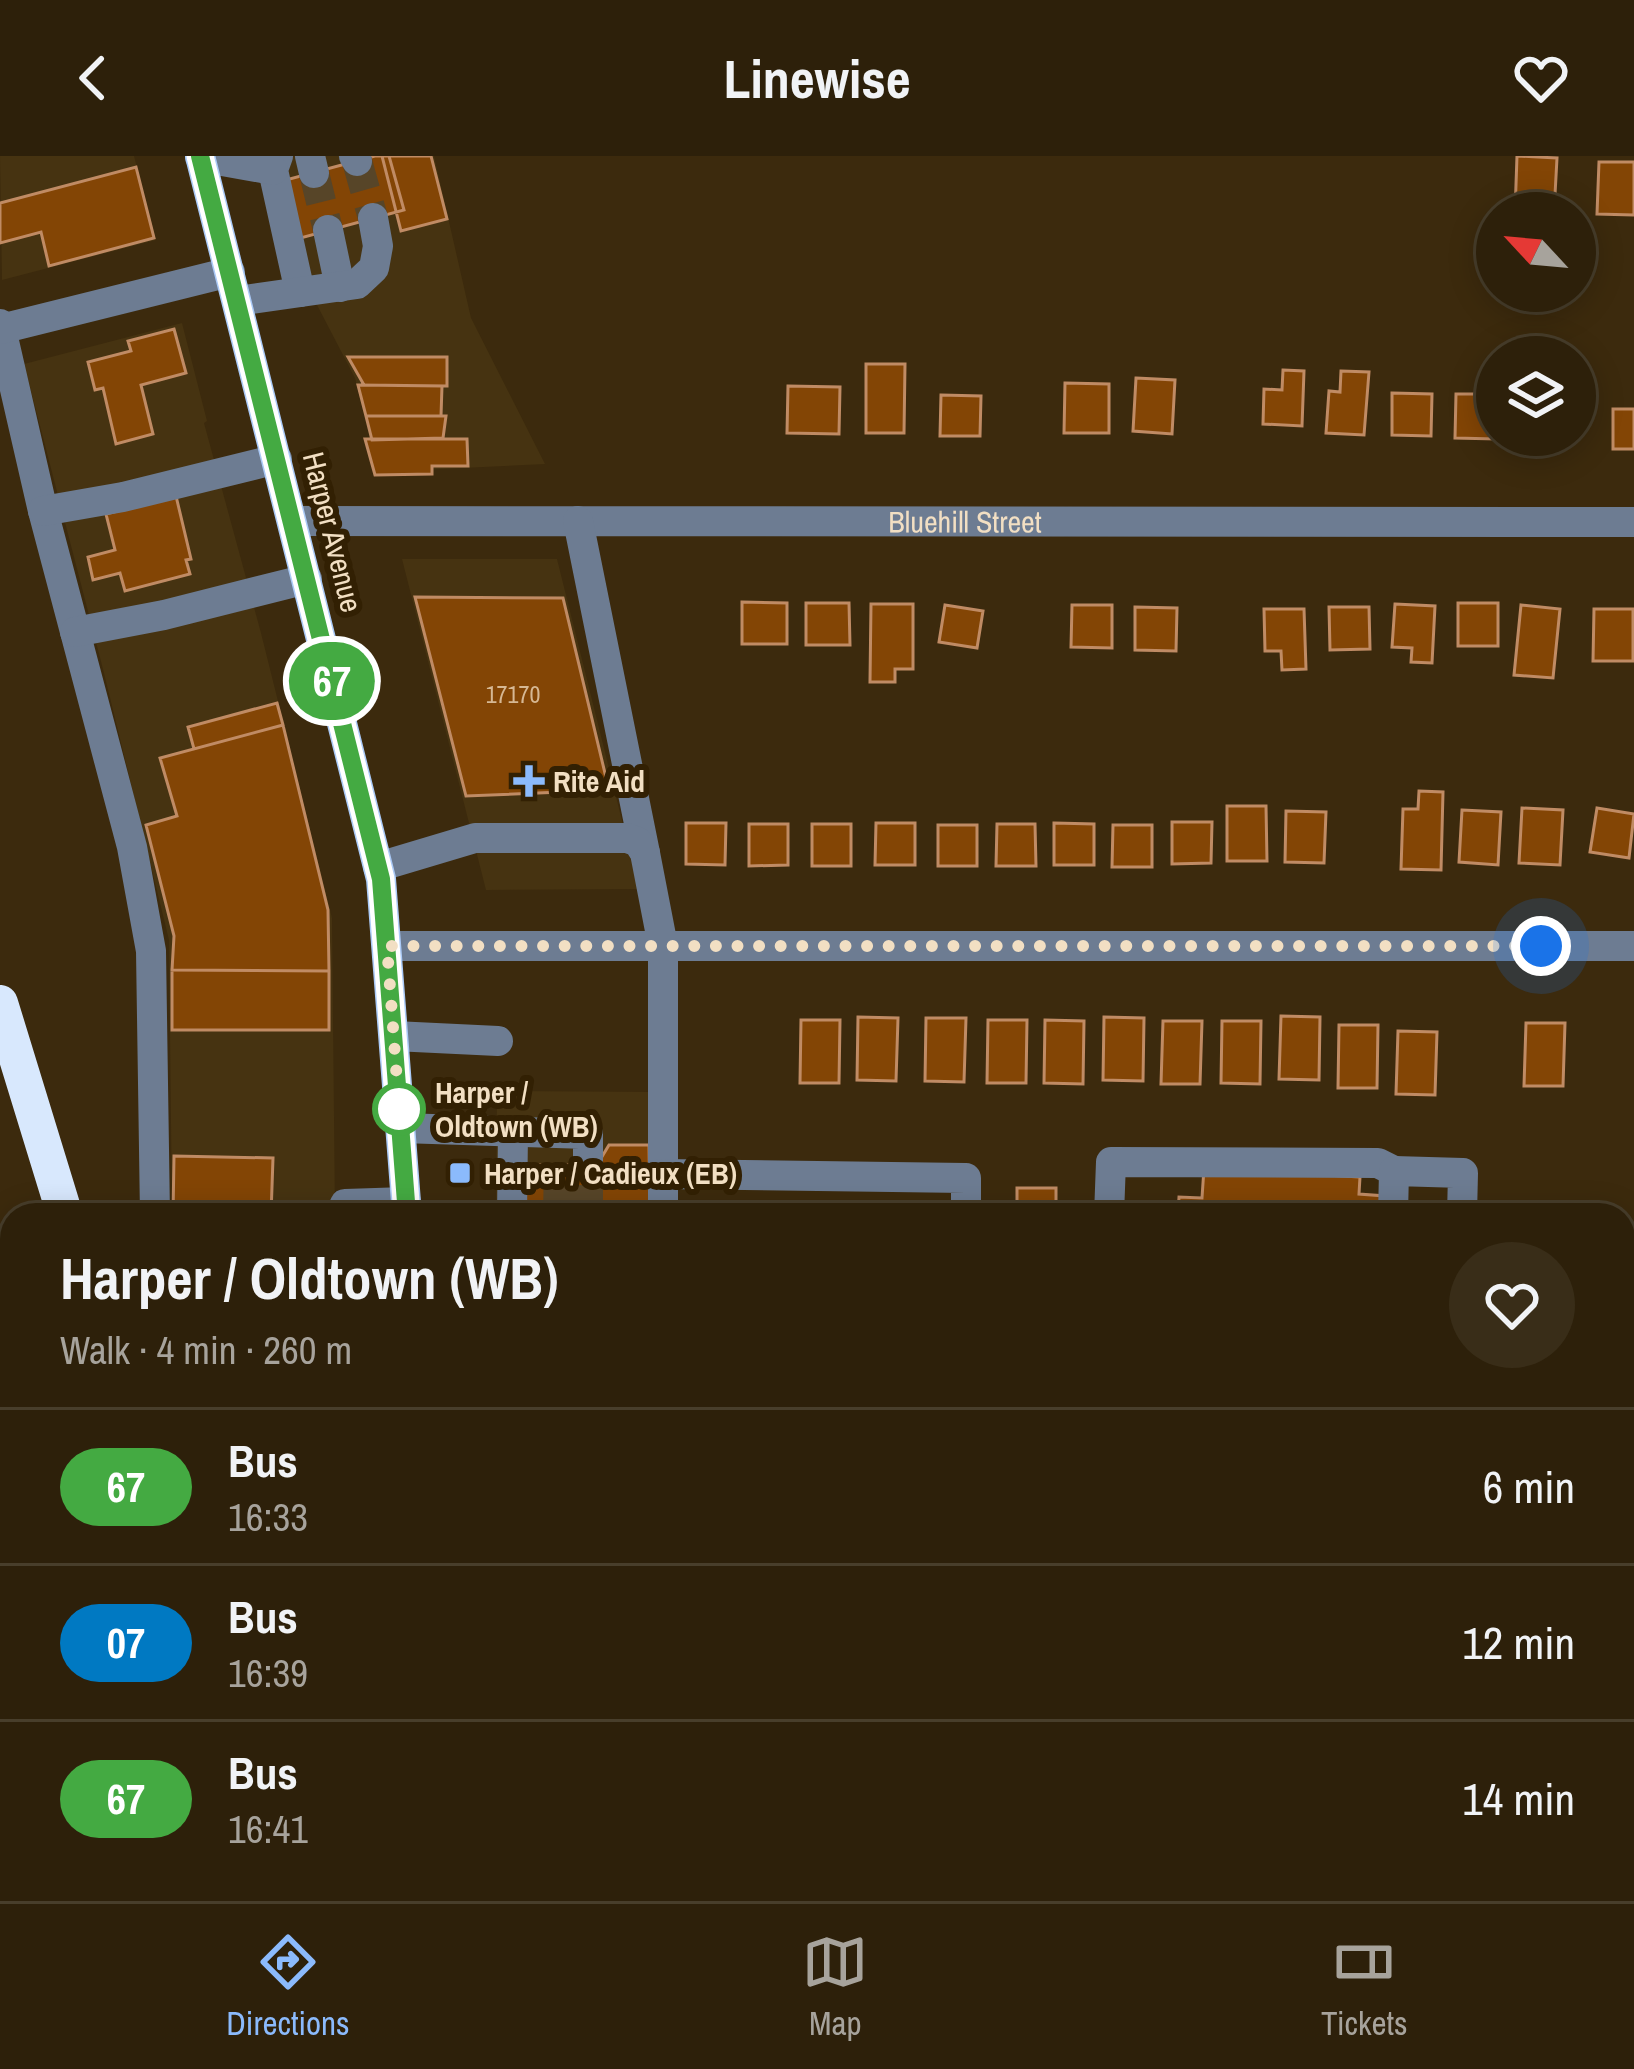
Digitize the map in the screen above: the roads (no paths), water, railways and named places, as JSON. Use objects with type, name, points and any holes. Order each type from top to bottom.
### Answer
[{"type":"highway","points":[[0,1003],[61,1203]]},
{"type":"main road","name":"Harper Avenue","points":[[200,156],[378,867],[407,1203]]},
{"type":"street","points":[[200,156],[276,163],[300,292]]},
{"type":"street","points":[[155,1203],[152,951],[132,848],[43,511],[1,326],[233,287],[300,292],[357,284],[374,268],[378,246],[373,218]]},
{"type":"street","points":[[328,230],[340,286]]},
{"type":"street","points":[[43,511],[123,497],[278,458]]},
{"type":"street","name":"Bluehill Street","points":[[293,521],[1634,522]]},
{"type":"street","points":[[578,521],[663,946],[657,1047],[663,1203]]},
{"type":"street","points":[[75,632],[308,578]]},
{"type":"street","points":[[378,867],[476,838],[627,838],[638,842],[645,853]]},
{"type":"street","points":[[387,946],[1634,946]]},
{"type":"street","points":[[394,1036],[498,1041]]},
{"type":"street","points":[[401,1128],[588,1134],[573,1165]]},
{"type":"street","points":[[512,1203],[513,1132]]},
{"type":"street","points":[[1109,1203],[1111,1162],[1378,1163],[1394,1171],[1463,1172],[1462,1203]]},
{"type":"street","points":[[1393,1203],[1394,1171]]},
{"type":"street","points":[[662,1174],[966,1178],[966,1203]]},
{"type":"tunnel","points":[[357,161],[373,218]]},
{"type":"tunnel","points":[[314,173],[328,230]]},
{"type":"tunnel","points":[[558,1203],[559,1165]]},
{"type":"tunnel","points":[[588,1165],[588,1203]]},
{"type":"place","name":"Rite Aid","points":[[529,781]]},
{"type":"place","name":"Harper / Oldtown (WB)","points":[[399,1109]]},
{"type":"place","name":"Harper / Cadieux (EB)","points":[[460,1173]]}]
